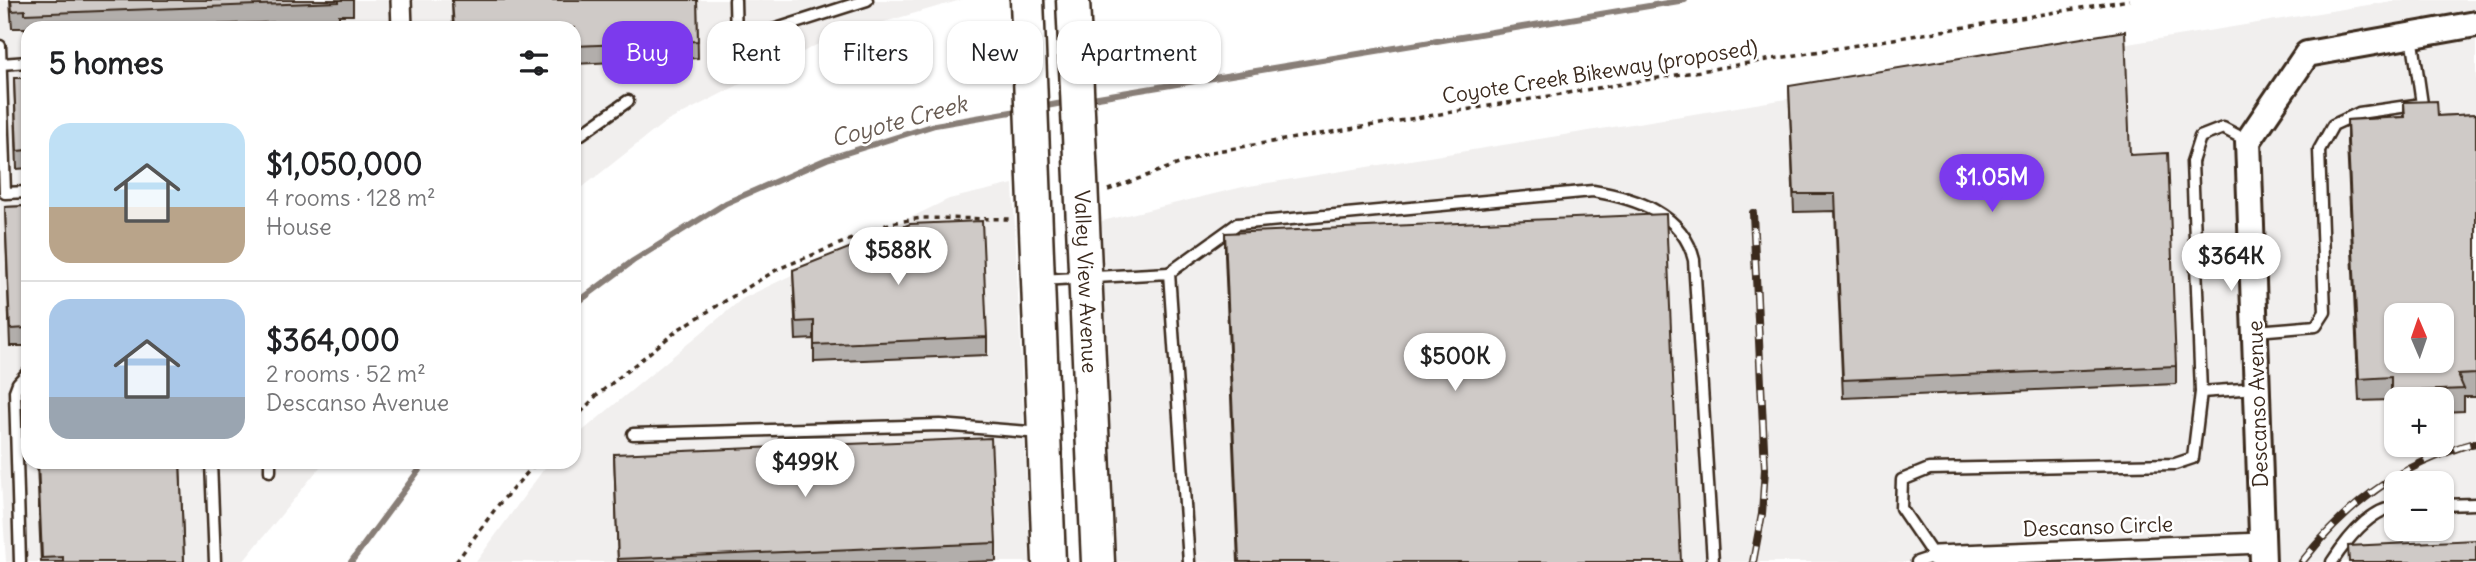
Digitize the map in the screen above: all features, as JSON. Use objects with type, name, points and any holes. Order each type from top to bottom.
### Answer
[{"type":"main road","name":"Valley View Avenue","points":[[1074,11],[1098,562]]},
{"type":"main road","points":[[1027,15],[1049,562]]},
{"type":"street","points":[[401,0],[402,21]]},
{"type":"street","points":[[2248,141],[2307,54],[2476,24]]},
{"type":"street","name":"Descanso Avenue","points":[[2248,141],[2263,552]]},
{"type":"street","name":"Descanso Circle","points":[[1929,560],[2263,552]]},
{"type":"lane","points":[[735,0],[736,42],[867,0]]},
{"type":"lane","points":[[2255,331],[2316,326],[2325,312],[2319,150],[2333,125],[2358,113],[2422,104],[2412,35]]},
{"type":"lane","points":[[0,46],[5,193],[21,192]]},
{"type":"lane","points":[[1,64],[21,63]]},
{"type":"lane","points":[[581,134],[628,101]]},
{"type":"lane","points":[[1929,560],[1901,508],[1902,480],[1929,469],[2175,464],[2193,458],[2201,392],[2192,162],[2200,137],[2222,128],[2248,141]]},
{"type":"lane","points":[[1036,280],[1169,273],[1237,224],[1592,191],[1627,197],[1651,207],[1665,217],[1684,235],[1694,260],[1713,562]]},
{"type":"lane","points":[[1169,273],[1189,562]]},
{"type":"lane","points":[[20,562],[15,391],[21,380]]},
{"type":"lane","points":[[2201,392],[2257,388]]},
{"type":"lane","points":[[632,434],[940,425],[1043,433]]},
{"type":"lane","points":[[211,469],[215,562]]},
{"type":"lane","points":[[2454,505],[2476,504]]},
{"type":"lane","points":[[2332,562],[2355,531],[2384,510]]},
{"type":"path","name":"Coyote Creek Bikeway (proposed)","points":[[1081,184],[1105,191],[1211,152],[2129,0]]},
{"type":"path","points":[[581,412],[596,396],[679,329],[778,269],[891,223],[922,218],[1035,220]]},
{"type":"path","points":[[456,562],[499,504],[531,469]]},
{"type":"shaded area","points":[[0,0],[961,0],[888,21],[819,21],[819,44],[805,51],[805,21],[707,21],[707,84],[740,84],[664,123],[581,188],[581,21],[21,21],[21,469],[318,469],[243,562],[6,562],[0,465]]},
{"type":"shaded area","points":[[2399,0],[2476,0],[2476,562],[1117,562],[1102,221],[1243,187]]},
{"type":"shaded area","points":[[1013,184],[1030,562],[476,562],[544,469],[581,469],[581,432],[742,299],[949,199]]},
{"type":"building","points":[[11,0],[339,2],[25,14],[25,10],[12,11]]},
{"type":"building","points":[[452,0],[697,0],[698,41],[693,41],[693,21],[602,21],[602,45],[581,46],[581,21],[454,21]]},
{"type":"building","points":[[2125,31],[2130,155],[2168,153],[2176,366],[1843,380],[1835,194],[1794,194],[1789,86]]},
{"type":"building","points":[[14,78],[21,78],[21,151],[17,151]]},
{"type":"building","points":[[2437,101],[2438,116],[2476,114],[2476,374],[2458,375],[2464,389],[2391,387],[2391,377],[2359,379],[2347,120],[2405,117],[2404,102]]},
{"type":"building","points":[[21,206],[21,328],[10,329],[5,207]]},
{"type":"building","points":[[1666,214],[1681,562],[1239,562],[1225,233]]},
{"type":"building","points":[[982,221],[987,337],[814,345],[814,321],[796,322],[793,270],[910,224]]},
{"type":"building","points":[[991,438],[996,543],[618,559],[614,454]]},
{"type":"building","points":[[38,469],[180,469],[184,562],[63,562],[63,557],[42,558]]},
{"type":"building","points":[[2476,540],[2476,562],[2349,562],[2348,546]]},
{"type":"waterway","name":"Coyote Creek","points":[[1086,99],[1685,0]]},
{"type":"waterway","name":"Coyote Creek","points":[[1041,107],[1068,102]]},
{"type":"waterway","name":"Coyote Creek","points":[[581,300],[633,261],[726,203],[827,159],[935,125],[1023,110]]},
{"type":"waterway","name":"Coyote Creek","points":[[351,562],[420,469]]},
{"type":"railway","points":[[1753,213],[1765,469],[1762,514],[1753,562]]},
{"type":"railway","points":[[2302,562],[2346,514],[2396,476],[2455,449],[2476,443]]}]
